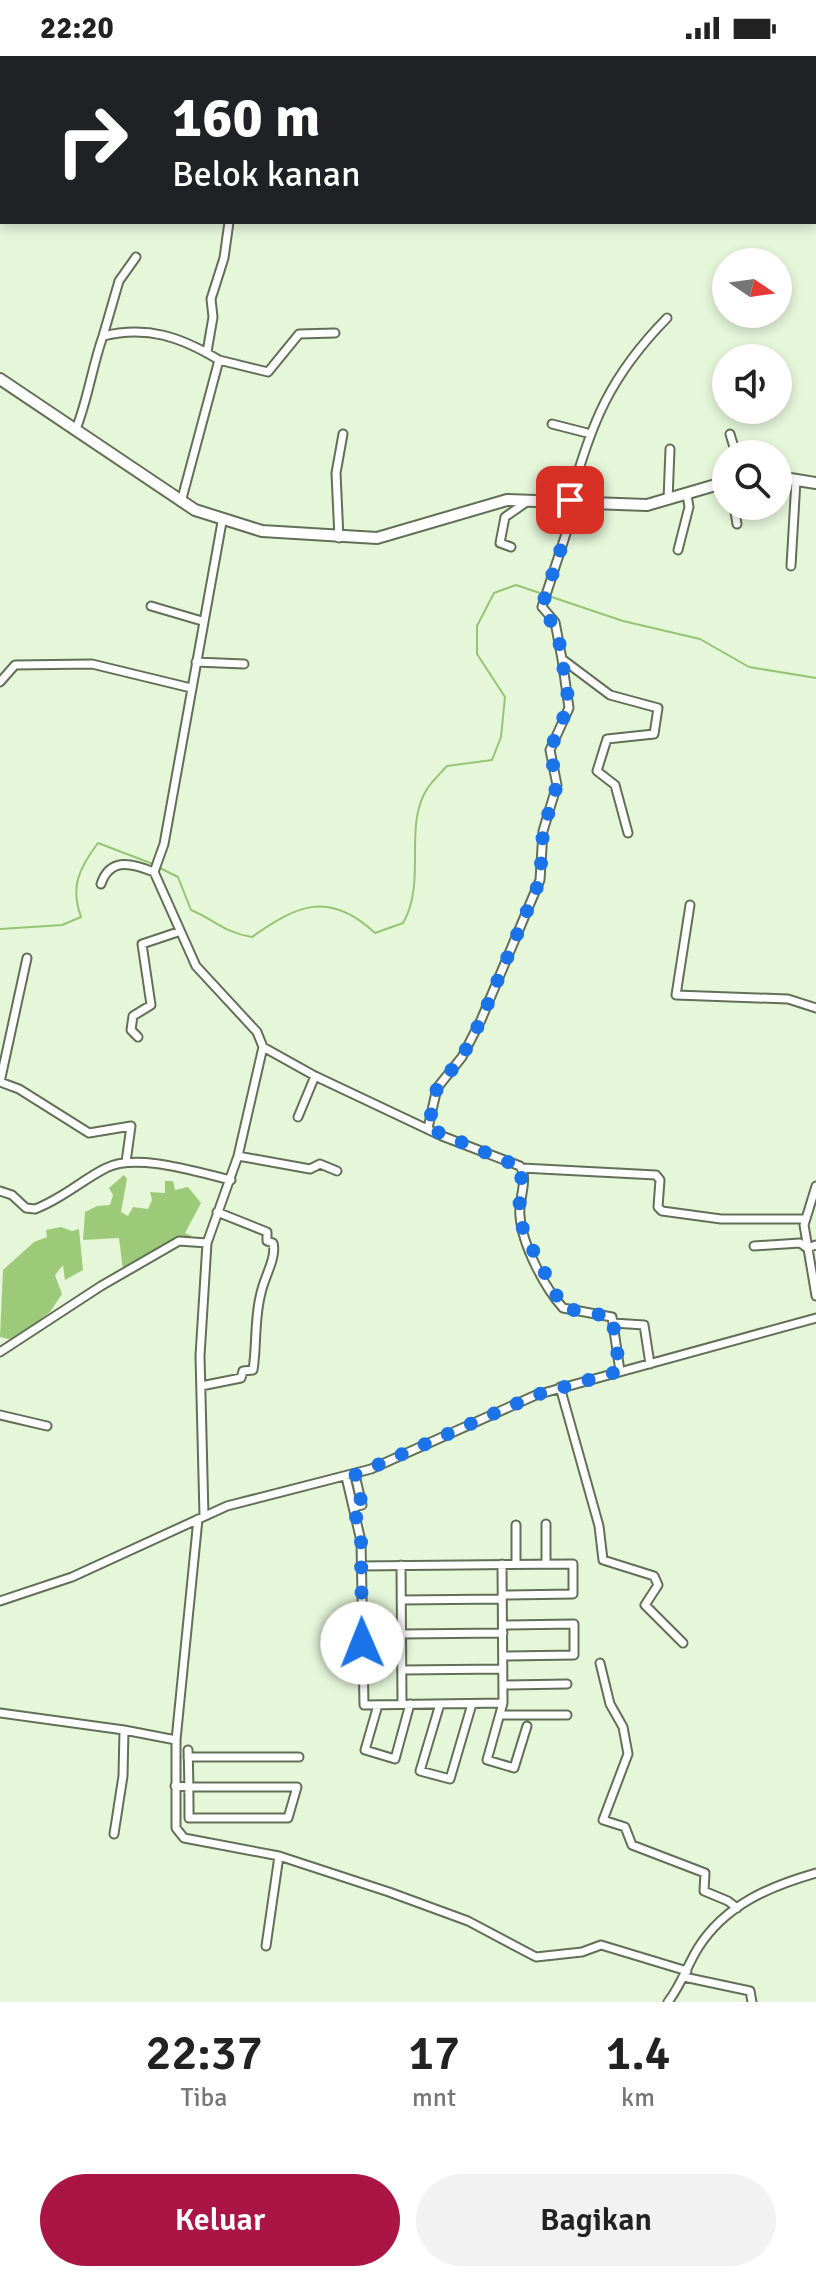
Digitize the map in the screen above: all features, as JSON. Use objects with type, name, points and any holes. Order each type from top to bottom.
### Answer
[{"type":"main road","points":[[0,379],[181,502],[222,522],[262,531],[339,538],[398,534],[500,502],[529,499],[641,505],[712,487]]},
{"type":"main road","points":[[792,479],[816,483]]},
{"type":"street","points":[[207,352],[213,315],[211,299],[222,263],[229,224]]},
{"type":"street","points":[[76,429],[87,401],[87,389],[119,281],[136,257]]},
{"type":"street","points":[[428,1128],[437,1088],[462,1057],[481,1020],[540,880],[543,831],[557,785],[550,750],[569,708],[557,630],[543,608],[544,599],[591,434],[621,368],[667,318]]},
{"type":"street","points":[[103,336],[133,330],[167,334],[219,360],[268,372],[298,335],[335,333]]},
{"type":"street","points":[[181,502],[219,360]]},
{"type":"street","points":[[552,424],[591,434]]},
{"type":"street","points":[[339,538],[336,473],[343,434]]},
{"type":"street","points":[[730,434],[732,440]]},
{"type":"street","points":[[668,500],[670,449]]},
{"type":"street","points":[[791,566],[796,480]]},
{"type":"street","points":[[678,550],[688,510],[687,495]]},
{"type":"street","points":[[511,547],[500,543],[505,517],[529,499]]},
{"type":"street","points":[[736,520],[737,524]]},
{"type":"street","points":[[222,522],[164,844],[155,870],[178,932],[201,973],[257,1032],[263,1047],[238,1156],[207,1243],[201,1386],[201,1518],[176,1740],[176,1828],[184,1838],[279,1856],[431,1907],[536,1957],[582,1952],[601,1945],[686,1974],[750,1991],[752,2002]]},
{"type":"street","points":[[151,606],[202,621]]},
{"type":"street","points":[[562,659],[610,695],[655,705],[658,710],[651,737],[607,739],[597,771],[615,785],[628,833]]},
{"type":"street","points":[[196,662],[244,664]]},
{"type":"street","points":[[0,682],[15,665],[88,664],[191,688]]},
{"type":"street","points":[[101,884],[106,870],[113,865],[155,870]]},
{"type":"street","points":[[690,905],[676,995],[788,999],[816,1008]]},
{"type":"street","points":[[138,1037],[131,1030],[133,1016],[151,1005],[142,944],[178,932]]},
{"type":"street","points":[[27,958],[0,1082],[19,1089],[89,1133],[131,1126],[126,1162]]},
{"type":"street","points":[[263,1047],[315,1076],[522,1168],[656,1175],[660,1180],[658,1207],[662,1211],[721,1219],[804,1219]]},
{"type":"street","points":[[298,1117],[315,1076]]},
{"type":"street","points":[[238,1156],[284,1166],[296,1164],[310,1169],[320,1164],[337,1171]]},
{"type":"street","points":[[0,1191],[12,1195],[26,1208],[35,1209],[109,1166],[126,1162],[173,1167],[231,1180]]},
{"type":"street","points":[[522,1168],[520,1222],[551,1290],[563,1308],[607,1314],[613,1323],[620,1371]]},
{"type":"street","points":[[816,1186],[804,1219],[816,1296]]},
{"type":"street","points":[[201,1386],[241,1378],[243,1371],[253,1370],[254,1333],[261,1292],[275,1250],[273,1243],[267,1241],[267,1232],[217,1212]]},
{"type":"street","points":[[0,1352],[101,1286],[179,1241],[207,1243]]},
{"type":"street","points":[[754,1246],[800,1243],[807,1248]]},
{"type":"street","points":[[807,1248],[816,1245]]},
{"type":"street","points":[[0,1601],[72,1577],[201,1518],[259,1496],[355,1475],[560,1387],[816,1318]]},
{"type":"street","points":[[613,1323],[644,1325],[650,1364]]},
{"type":"street","points":[[560,1387],[599,1526],[603,1560],[656,1580],[645,1605],[683,1643]]},
{"type":"street","points":[[0,1415],[47,1426]]},
{"type":"street","points":[[354,1507],[362,1505],[355,1475]]},
{"type":"street","points":[[346,1477],[361,1541],[363,1704],[503,1703]]},
{"type":"street","points":[[546,1524],[546,1564]]},
{"type":"street","points":[[516,1525],[516,1564]]},
{"type":"street","points":[[502,1564],[503,1703],[487,1760],[514,1768],[527,1726]]},
{"type":"street","points":[[360,1566],[573,1564],[573,1594],[401,1600]]},
{"type":"street","points":[[378,1705],[365,1750],[395,1759],[406,1704],[402,1670],[401,1565]]},
{"type":"street","points":[[401,1634],[574,1624],[574,1655],[503,1656]]},
{"type":"street","points":[[600,1663],[610,1704],[623,1727],[628,1754],[603,1820],[625,1827],[632,1845],[705,1873],[704,1891],[737,1908]]},
{"type":"street","points":[[402,1670],[503,1669]]},
{"type":"street","points":[[503,1685],[567,1684]]},
{"type":"street","points":[[440,1704],[420,1771],[450,1779],[472,1704]]},
{"type":"street","points":[[0,1713],[176,1740]]},
{"type":"street","points":[[501,1715],[567,1715]]},
{"type":"street","points":[[114,1834],[122,1788],[124,1730]]},
{"type":"street","points":[[175,1786],[189,1787],[297,1787],[288,1818],[189,1818],[189,1787],[188,1754],[299,1757]]},
{"type":"street","points":[[266,1946],[279,1856]]},
{"type":"street","points":[[668,2002],[706,1938],[737,1908],[777,1884],[816,1873]]},
{"type":"green space","points":[[124,1175],[127,1179],[121,1212],[128,1216],[133,1207],[148,1209],[152,1200],[150,1192],[165,1193],[165,1181],[173,1181],[175,1190],[188,1187],[201,1203],[185,1233],[192,1236],[123,1270],[119,1238],[83,1240],[85,1212],[97,1206],[110,1205],[113,1195],[109,1188]]},
{"type":"green space","points":[[61,1227],[72,1231],[79,1229],[83,1270],[65,1280],[63,1265],[55,1275],[62,1294],[50,1312],[13,1340],[0,1337],[3,1270],[34,1242],[47,1237],[46,1230]]},
{"type":"waterway","points":[[158,867],[178,877],[191,910],[243,935],[252,937],[284,917],[313,907],[343,911],[375,933],[403,923],[414,890],[416,820],[427,789],[447,766],[492,760],[501,737],[505,697],[477,654],[477,626],[494,593],[516,585],[623,621],[700,639],[749,667],[816,678]]},
{"type":"waterway","points":[[0,929],[62,925],[81,917],[76,896],[78,878],[98,843],[153,864]]},
{"type":"route","points":[[362,1643],[361,1541],[354,1507],[362,1505],[355,1475],[536,1395],[620,1371],[612,1317],[563,1308],[540,1268],[520,1222],[522,1168],[428,1128],[437,1088],[462,1057],[481,1020],[540,880],[543,831],[557,785],[550,750],[569,704],[555,622],[542,606],[577,500],[570,500]]}]
